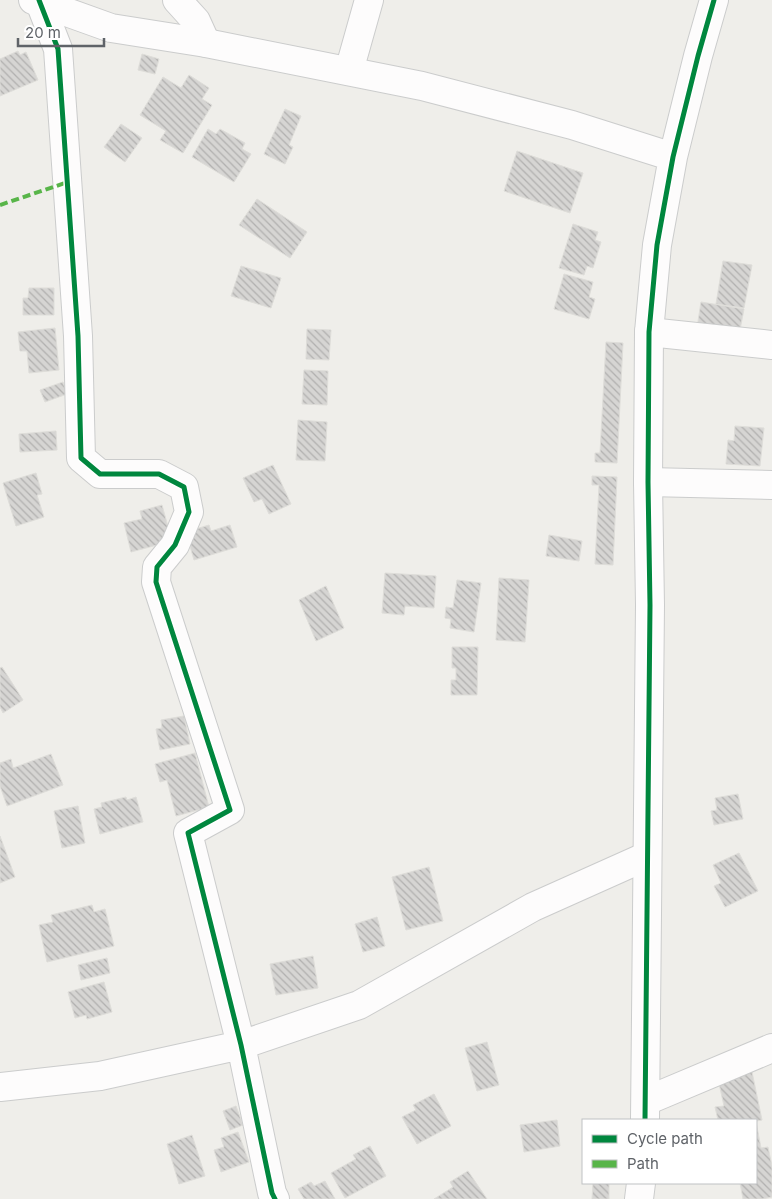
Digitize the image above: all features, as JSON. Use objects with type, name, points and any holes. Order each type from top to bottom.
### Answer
[{"type":"street","points":[[177,0],[196,21],[206,43]]},
{"type":"street","points":[[348,72],[368,0]]},
{"type":"street","points":[[714,0],[673,157],[657,244],[650,332],[648,482],[650,615],[645,1110],[772,1048]]},
{"type":"street","points":[[38,1],[111,28],[206,43],[422,86],[563,122],[673,157]]},
{"type":"street","points":[[38,1],[58,49],[77,326],[80,458],[100,474],[159,474],[184,487],[189,512],[175,545],[158,567],[156,582],[230,810],[188,833],[241,1045],[272,1193],[275,1199]]},
{"type":"street","points":[[650,332],[772,345]]},
{"type":"street","points":[[648,482],[772,485]]},
{"type":"street","points":[[0,1087],[100,1076],[241,1045],[359,1005],[533,907],[648,856]]},
{"type":"street","points":[[639,1199],[641,1184]]},
{"type":"building","points":[[18,51],[20,55],[26,52],[38,80],[0,96],[0,59]]},
{"type":"building","points":[[142,54],[159,59],[155,74],[138,70]]},
{"type":"building","points":[[189,75],[209,88],[202,99],[212,105],[183,153],[160,140],[166,131],[140,115],[163,77],[181,88]]},
{"type":"building","points":[[285,109],[301,116],[289,145],[293,147],[285,164],[264,154]]},
{"type":"building","points":[[121,124],[142,138],[125,162],[104,147]]},
{"type":"building","points":[[208,129],[216,134],[220,129],[245,143],[242,149],[251,154],[234,182],[192,157]]},
{"type":"building","points":[[517,151],[583,173],[570,213],[504,191]]},
{"type":"building","points":[[257,199],[307,232],[290,258],[239,225]]},
{"type":"building","points":[[573,224],[598,232],[595,240],[601,242],[593,268],[587,266],[584,275],[559,268]]},
{"type":"building","points":[[723,261],[752,265],[744,308],[716,304]]},
{"type":"building","points":[[241,266],[281,278],[271,308],[231,296]]},
{"type":"building","points":[[564,274],[593,282],[589,297],[595,299],[589,319],[554,309]]},
{"type":"building","points":[[29,288],[54,288],[54,315],[23,315],[23,298],[28,298]]},
{"type":"building","points":[[701,302],[744,309],[739,335],[697,328]]},
{"type":"building","points":[[55,328],[59,370],[29,373],[27,351],[20,351],[18,332]]},
{"type":"building","points":[[307,329],[331,330],[329,360],[306,359]]},
{"type":"building","points":[[606,342],[623,343],[617,463],[595,462],[595,453],[600,453]]},
{"type":"building","points":[[304,370],[328,371],[327,405],[302,404]]},
{"type":"building","points":[[63,382],[67,394],[45,402],[40,390]]},
{"type":"building","points":[[298,420],[327,422],[325,461],[296,460]]},
{"type":"building","points":[[735,426],[764,428],[760,466],[726,464],[728,440],[734,441]]},
{"type":"building","points":[[56,431],[57,450],[20,452],[19,434]]},
{"type":"building","points":[[273,465],[291,504],[269,514],[262,499],[254,502],[243,478]]},
{"type":"building","points":[[36,473],[42,494],[37,495],[44,517],[16,526],[3,483]]},
{"type":"building","points":[[592,476],[617,477],[613,565],[595,564],[599,485],[592,485]]},
{"type":"building","points":[[162,505],[172,541],[131,552],[124,523],[142,519],[140,511]]},
{"type":"building","points":[[209,525],[211,531],[230,525],[237,547],[194,560],[186,532]]},
{"type":"building","points":[[549,535],[582,541],[579,561],[546,556]]},
{"type":"building","points":[[385,573],[436,576],[434,608],[405,606],[404,615],[382,613]]},
{"type":"building","points":[[499,578],[529,580],[525,642],[496,640]]},
{"type":"building","points":[[457,580],[481,583],[474,632],[450,628],[451,619],[445,618],[446,607],[453,608]]},
{"type":"building","points":[[326,586],[344,628],[316,641],[299,600]]},
{"type":"building","points":[[452,647],[478,647],[477,695],[451,695],[451,680],[456,680],[456,668],[452,668]]},
{"type":"building","points":[[2,667],[23,700],[3,713],[0,707],[0,668]]},
{"type":"building","points":[[184,716],[190,744],[160,750],[156,729],[162,728],[161,720]]},
{"type":"building","points":[[195,753],[209,807],[176,816],[167,780],[160,782],[155,764]]},
{"type":"building","points":[[51,754],[63,785],[7,806],[0,786],[0,763],[11,759],[13,768]]},
{"type":"building","points":[[738,794],[743,819],[714,825],[711,811],[717,810],[715,798]]},
{"type":"building","points":[[126,797],[127,800],[136,797],[143,822],[100,834],[94,809],[102,807],[101,803]]},
{"type":"building","points":[[78,806],[85,843],[62,848],[54,811]]},
{"type":"building","points":[[0,836],[15,877],[0,883]]},
{"type":"building","points":[[739,853],[758,891],[725,907],[714,886],[721,883],[713,865]]},
{"type":"building","points":[[429,867],[443,921],[406,930],[392,877]]},
{"type":"building","points":[[92,905],[94,912],[105,909],[114,946],[47,962],[39,925],[53,922],[51,915]]},
{"type":"building","points":[[377,917],[385,946],[363,952],[355,924]]},
{"type":"building","points":[[313,956],[318,988],[276,995],[270,964]]},
{"type":"building","points":[[107,958],[110,973],[81,980],[78,965]]},
{"type":"building","points":[[104,982],[112,1012],[87,1019],[86,1015],[75,1018],[68,992]]},
{"type":"building","points":[[487,1042],[499,1085],[477,1091],[465,1048]]},
{"type":"building","points":[[752,1072],[762,1120],[718,1119],[715,1107],[724,1106],[718,1079]]},
{"type":"building","points":[[434,1094],[451,1126],[417,1144],[402,1117],[416,1110],[413,1105]]},
{"type":"building","points":[[236,1106],[243,1125],[230,1130],[223,1111]]},
{"type":"building","points":[[557,1120],[560,1146],[524,1152],[520,1125]]},
{"type":"building","points":[[757,1127],[761,1148],[768,1147],[772,1166],[772,1197],[743,1199],[740,1184],[757,1184]]},
{"type":"building","points":[[238,1132],[249,1162],[221,1172],[214,1150],[224,1147],[221,1138]]},
{"type":"building","points":[[192,1135],[205,1176],[179,1184],[167,1144]]},
{"type":"building","points":[[370,1146],[386,1176],[345,1198],[331,1173],[356,1159],[353,1155]]},
{"type":"building","points":[[468,1171],[487,1199],[434,1199],[453,1187],[450,1182]]},
{"type":"building","points":[[325,1181],[335,1199],[304,1199],[298,1189],[311,1182],[314,1186]]},
{"type":"building","points":[[593,1184],[609,1184],[609,1199],[592,1199]]},
{"type":"marked path","points":[[0,205],[68,182]]},
{"type":"cycle path","points":[[39,0],[58,49],[78,336],[81,458],[100,474],[159,474],[184,487],[189,512],[175,545],[157,567],[156,582],[230,810],[188,833],[241,1045],[272,1193],[275,1199]]},
{"type":"cycle path","points":[[645,1119],[650,605],[648,482],[649,332],[657,245],[673,157],[714,0]]}]
